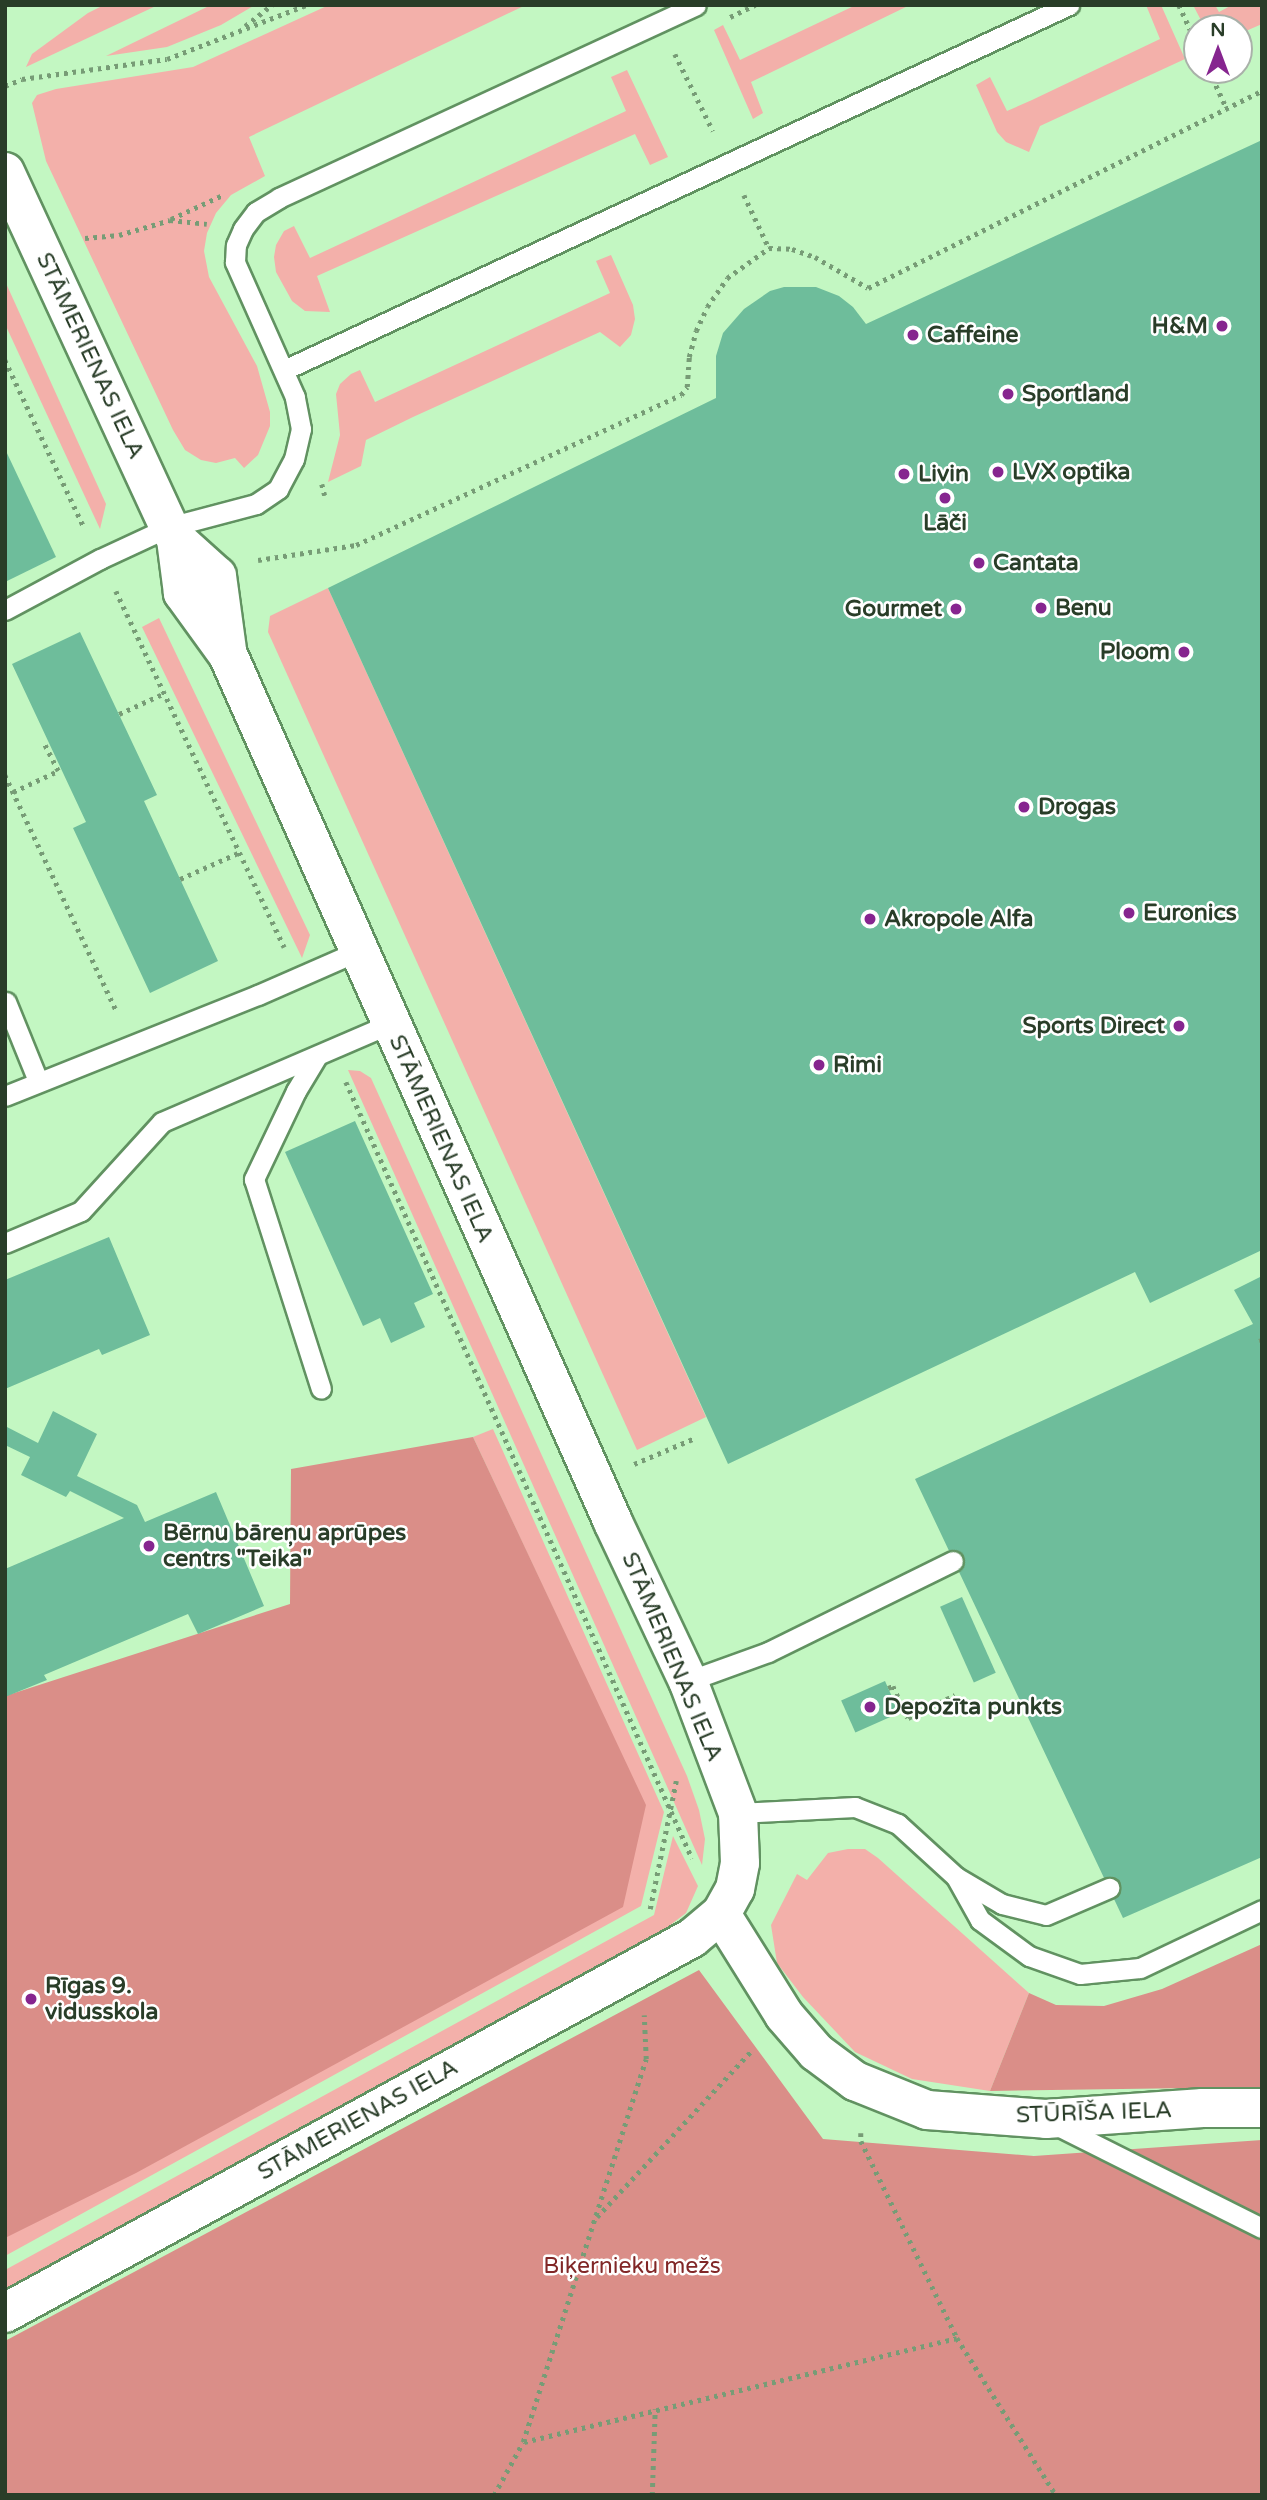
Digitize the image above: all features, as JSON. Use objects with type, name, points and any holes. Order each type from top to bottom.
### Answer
[{"type":"street","name":"STĀMERIENAS IELA","points":[[5,172],[172,533],[217,576],[228,655],[613,1522],[688,1681],[738,1813],[740,1863],[736,1889],[721,1914],[692,1938],[5,2313]]},
{"type":"street","name":"STŪRĪŠA IELA","points":[[721,1914],[785,2015],[816,2052],[855,2081],[927,2110],[1046,2119],[1203,2108],[1262,2108]]},
{"type":"lane","points":[[5,610],[100,559],[256,504],[278,489],[294,459],[301,429],[295,397],[235,262],[236,244],[256,212],[279,198],[696,5]]},
{"type":"lane","points":[[284,370],[1069,5]]},
{"type":"lane","points":[[5,1096],[358,951]]},
{"type":"lane","points":[[6,1002],[38,1081]]},
{"type":"lane","points":[[5,1243],[81,1211],[162,1122],[390,1024]]},
{"type":"lane","points":[[321,1389],[254,1179],[296,1091],[324,1053]]},
{"type":"lane","points":[[688,1681],[768,1652],[953,1561]]},
{"type":"lane","points":[[738,1813],[855,1807],[898,1824],[956,1877],[1002,1904],[1046,1915],[1109,1888]]},
{"type":"lane","points":[[956,1877],[980,1920],[1029,1956],[1080,1974],[1140,1968],[1262,1910]]},
{"type":"lane","points":[[1046,2119],[1262,2228]]},
{"type":"path","points":[[242,28],[272,5]]},
{"type":"path","points":[[5,86],[22,79],[167,59],[306,5]]},
{"type":"path","points":[[673,49],[718,140]]},
{"type":"path","points":[[1215,84],[1227,109]]},
{"type":"path","points":[[247,562],[356,545],[681,395],[687,387],[696,331],[707,307],[727,278],[769,248],[792,249],[815,257],[845,272],[868,288],[1262,92]]},
{"type":"path","points":[[739,184],[769,248]]},
{"type":"path","points":[[74,239],[119,235],[170,220],[243,229]]},
{"type":"path","points":[[5,360],[298,976]]},
{"type":"path","points":[[119,714],[165,693]]},
{"type":"path","points":[[13,792],[58,771],[44,744]]},
{"type":"path","points":[[5,775],[132,1045]]},
{"type":"path","points":[[180,879],[240,852]]},
{"type":"path","points":[[324,1053],[721,1914]]},
{"type":"path","points":[[633,1464],[695,1438]]},
{"type":"path","points":[[888,1688],[893,1686],[908,1718],[955,1695]]},
{"type":"path","points":[[645,1914],[650,1911],[670,1806]]},
{"type":"path","points":[[494,2495],[523,2442],[646,2059],[642,1967]]},
{"type":"path","points":[[594,2220],[785,2015]]},
{"type":"path","points":[[855,2081],[861,2141],[957,2338],[1056,2495]]},
{"type":"path","points":[[523,2442],[957,2338]]},
{"type":"path","points":[[652,2495],[655,2409]]},
{"type":"shaded area","points":[[104,5],[158,5],[26,67],[32,54],[88,13]]},
{"type":"shaded area","points":[[211,5],[255,5],[221,25],[167,47],[106,56]]},
{"type":"shaded area","points":[[329,5],[526,5],[249,137],[265,176],[231,195],[216,213],[207,233],[204,251],[209,277],[257,366],[270,412],[270,426],[258,455],[244,468],[235,458],[216,463],[201,460],[185,450],[173,430],[46,161],[32,103],[37,95],[56,89],[193,67]]},
{"type":"shaded area","points":[[856,5],[910,5],[751,82],[763,113],[753,119],[714,30],[723,25],[740,60]]},
{"type":"shaded area","points":[[1146,5],[1161,5],[1183,60],[1040,126],[1029,152],[1006,142],[997,132],[976,85],[990,77],[1007,111],[1160,39]]},
{"type":"shaded area","points":[[1193,5],[1215,5],[1219,12],[1232,5],[1262,5],[1262,24],[1253,28],[1253,14],[1198,14]]},
{"type":"shaded area","points":[[627,70],[668,157],[650,165],[635,134],[317,276],[330,312],[305,311],[292,301],[276,272],[274,257],[276,245],[284,231],[294,226],[310,258],[626,111],[611,77]]},
{"type":"shaded area","points":[[611,255],[633,305],[635,319],[631,335],[620,347],[600,332],[413,417],[366,440],[361,466],[328,482],[340,435],[336,394],[340,384],[351,374],[360,370],[375,402],[610,293],[596,261]]},
{"type":"shaded area","points":[[5,281],[106,504],[100,529],[5,324]]},
{"type":"shaded area","points":[[328,588],[706,1417],[637,1450],[268,632],[270,616]]},
{"type":"shaded area","points":[[159,618],[310,935],[302,958],[142,627]]},
{"type":"shaded area","points":[[348,1070],[360,1071],[371,1078],[687,1776],[699,1810],[705,1839],[702,1865]]},
{"type":"shaded area","points":[[493,1429],[664,1812],[641,1906],[5,2256],[5,2161],[645,1805],[473,1437]]},
{"type":"shaded area","points":[[673,1836],[698,1886],[686,1913],[652,1939],[5,2289],[5,2270],[654,1915]]},
{"type":"shaded area","points":[[865,1849],[878,1858],[1029,1993],[990,2091],[912,2079],[855,2052],[803,1997],[777,1963],[771,1925],[797,1874],[807,1880],[828,1853]]},
{"type":"green space","points":[[473,1437],[646,1805],[623,1907],[136,2173],[5,2238],[5,1696],[290,1604],[291,1469]]},
{"type":"green space","points":[[1262,1944],[1262,2087],[990,2091],[1029,1993],[1056,2005],[1104,2006],[1162,1989]]},
{"type":"green space","name":"Biķernieku mežs","points":[[699,1970],[823,2139],[1034,2156],[1262,2140],[1262,2495],[5,2495],[5,2341]]},
{"type":"building","name":"Akropole Alfa","points":[[1262,140],[1262,1250],[1150,1303],[1135,1272],[728,1464],[328,588],[716,398],[716,356],[723,333],[744,309],[770,291],[784,287],[816,287],[839,296],[853,307],[866,324]]},
{"type":"building","points":[[5,449],[56,557],[5,582]]},
{"type":"building","points":[[80,632],[157,795],[144,801],[218,961],[150,993],[73,828],[86,822],[12,664]]},
{"type":"building","points":[[355,1121],[433,1294],[414,1303],[425,1327],[391,1343],[380,1318],[363,1326],[285,1152]]},
{"type":"building","points":[[109,1237],[150,1335],[102,1355],[99,1349],[5,1389],[5,1280]]},
{"type":"building","points":[[1262,1276],[1262,1857],[1123,1918],[915,1479],[1253,1324],[1234,1290]]},
{"type":"building","name":"Bērnu bāreņu aprūpes centrs \"Teika\"","points":[[53,1411],[97,1434],[77,1476],[137,1505],[145,1522],[216,1492],[264,1606],[198,1634],[188,1614],[44,1675],[47,1680],[5,1697],[5,1569],[124,1518],[70,1491],[66,1497],[21,1475],[30,1457],[5,1445],[5,1426],[38,1443]]},
{"type":"building","points":[[962,1597],[996,1673],[974,1683],[940,1607]]},
{"type":"building","name":"Depozīta punkts","points":[[885,1681],[899,1713],[855,1732],[841,1701]]},
{"type":"place","name":"H&M","points":[[1222,326]]},
{"type":"place","name":"Caffeine","points":[[913,335]]},
{"type":"place","name":"Sportland","points":[[1008,394]]},
{"type":"place","name":"LVX optika","points":[[998,472]]},
{"type":"place","name":"Livin","points":[[904,474]]},
{"type":"place","name":"Lāči","points":[[945,498]]},
{"type":"place","name":"Cantata","points":[[979,563]]},
{"type":"place","name":"Benu","points":[[1041,608]]},
{"type":"place","name":"Gourmet","points":[[956,609]]},
{"type":"place","name":"Ploom","points":[[1184,652]]},
{"type":"place","name":"Drogas","points":[[1024,807]]},
{"type":"place","name":"Euronics","points":[[1129,913]]},
{"type":"place","name":"Akropole Alfa","points":[[870,919]]},
{"type":"place","name":"Sports Direct","points":[[1179,1026]]},
{"type":"place","name":"Rimi","points":[[819,1065]]},
{"type":"place","name":"Bērnu bāreņu aprūpes centrs \"Teika\"","points":[[149,1546]]},
{"type":"place","name":"Depozīta punkts","points":[[870,1707]]},
{"type":"place","name":"Rīgas 9. vidusskola","points":[[31,1999]]}]
